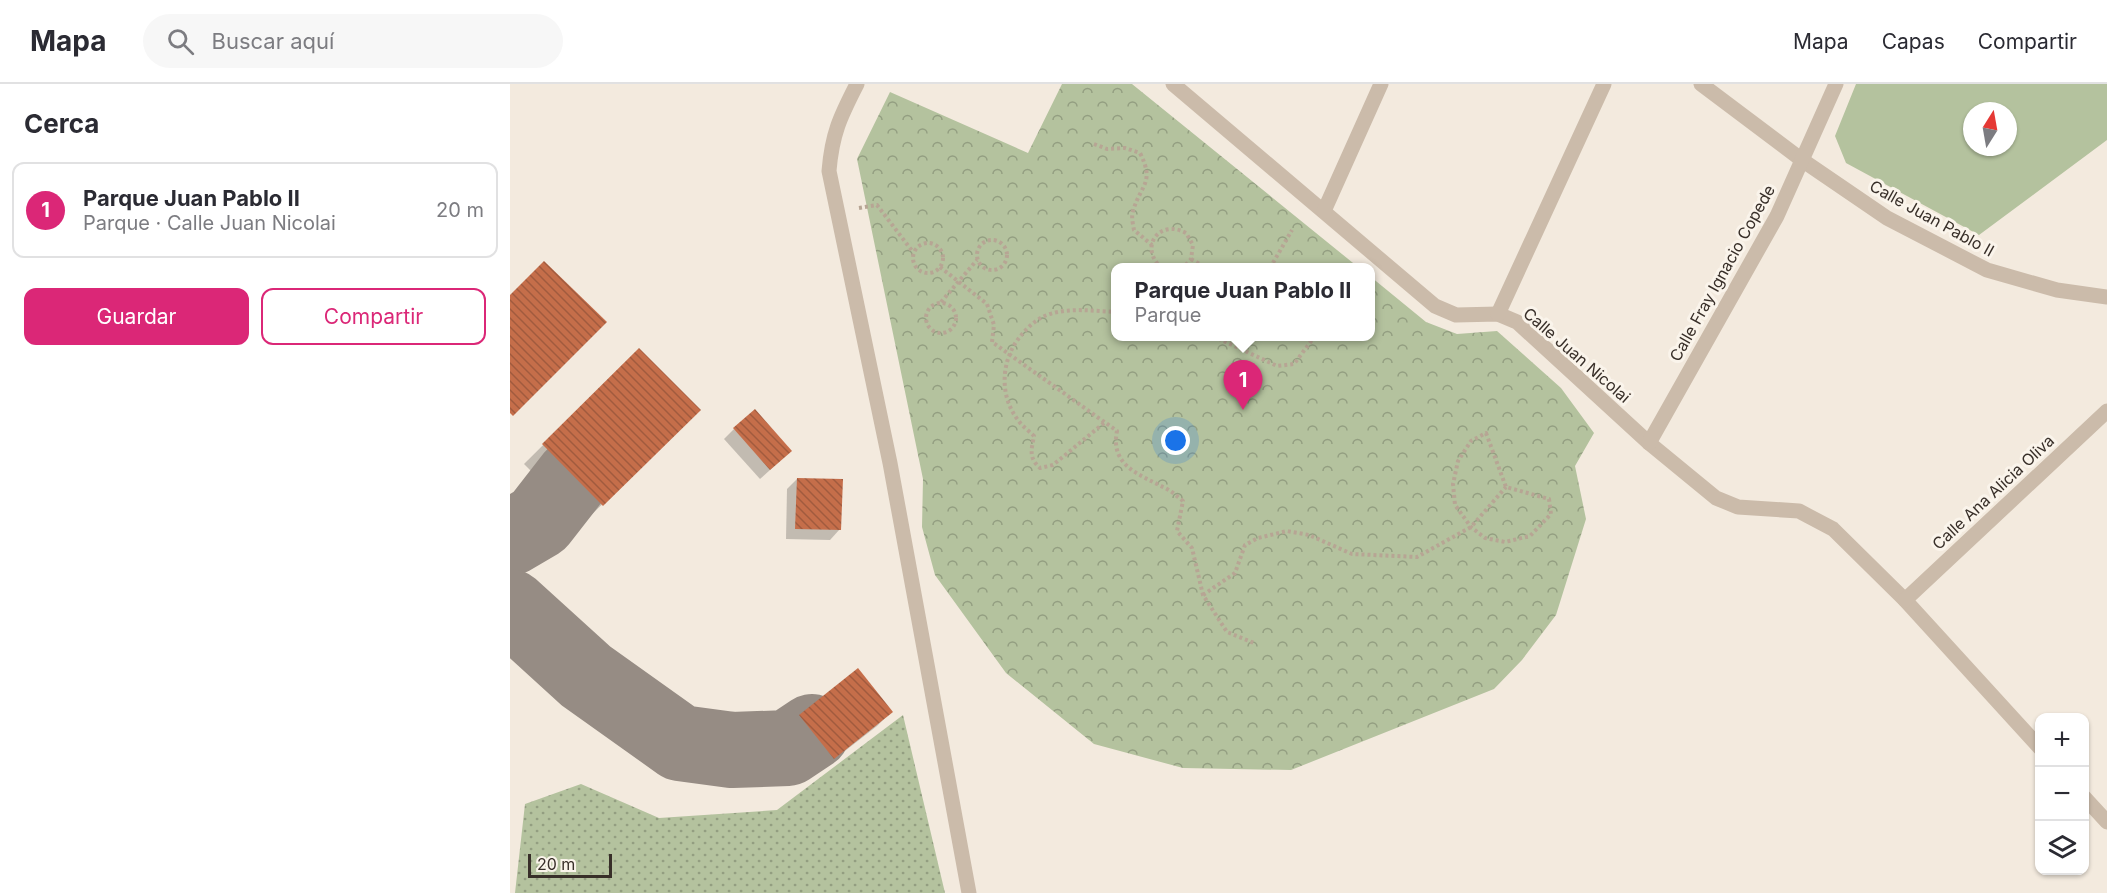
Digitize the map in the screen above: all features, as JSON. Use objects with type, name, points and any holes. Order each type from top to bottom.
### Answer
[{"type":"street","points":[[857,84],[838,121],[831,146],[830,171],[890,463],[969,893]]},
{"type":"street","name":"Calle Juan Nicolai","points":[[1173,84],[1435,306],[1456,315],[1498,314],[1517,322],[1649,443],[1716,498],[1738,507],[1799,511],[1833,529],[1905,600],[2035,743]]},
{"type":"street","points":[[1324,211],[1381,84]]},
{"type":"street","points":[[1498,314],[1604,84]]},
{"type":"street","name":"Calle Juan Pablo II","points":[[1701,84],[1802,160],[1887,218],[1987,270],[2057,290],[2107,297]]},
{"type":"street","name":"Calle Fray Ignacio Copede","points":[[1649,443],[1777,216],[1836,84]]},
{"type":"street","name":"Calle Ana Alicia Oliva","points":[[1905,600],[2107,411]]},
{"type":"street","points":[[2089,802],[2107,822]]},
{"type":"path","points":[[1094,144],[1107,149],[1125,148],[1140,153],[1146,166],[1147,182],[1132,213],[1134,230],[1152,245]]},
{"type":"path","points":[[877,205],[913,252]]},
{"type":"path","points":[[1157,263],[1152,254],[1155,237],[1171,228],[1180,229],[1191,238],[1194,245],[1191,259],[1187,263]]},
{"type":"path","points":[[1272,263],[1292,230]]},
{"type":"path","points":[[940,303],[951,307],[956,317],[953,328],[943,333],[931,330],[925,319],[930,308],[940,303],[959,282],[977,260],[978,248],[987,240],[999,241],[1006,250],[1006,261],[998,269],[986,269],[977,260]]},
{"type":"path","points":[[922,243],[933,243],[942,251],[943,262],[940,267],[930,273],[918,270],[912,258],[913,252],[922,243]]},
{"type":"path","points":[[1191,259],[1199,263]]},
{"type":"path","points":[[940,267],[987,304],[994,325],[993,342],[1116,431],[1114,443],[1120,460],[1144,479],[1165,488],[1183,501],[1177,531],[1192,548],[1203,595],[1227,632],[1254,643]]},
{"type":"path","points":[[1104,423],[1053,465],[1040,468],[1033,462],[1031,449],[1034,436],[1017,419],[1007,397],[1005,373],[1008,354],[1024,330],[1044,316],[1067,309],[1111,312]]},
{"type":"path","points":[[1229,341],[1277,366],[1294,364],[1311,341]]},
{"type":"path","points":[[1485,433],[1506,487],[1549,499],[1551,514],[1530,536],[1505,542],[1485,538],[1471,527],[1455,505],[1453,484],[1458,461],[1471,441],[1485,433]]},
{"type":"path","points":[[1203,595],[1235,573],[1245,545],[1258,538],[1287,531],[1309,535],[1352,554],[1417,557],[1471,527],[1506,487]]},
{"type":"green space","points":[[1062,84],[1132,84],[1353,263],[1111,263],[1111,341],[1375,341],[1375,280],[1426,322],[1457,334],[1497,331],[1561,388],[1594,433],[1575,466],[1586,519],[1556,615],[1522,660],[1494,689],[1291,770],[1183,768],[1094,744],[1006,673],[935,575],[922,527],[923,479],[857,159],[890,92],[1028,153]]},
{"type":"green space","points":[[1856,84],[2107,84],[2107,140],[1979,235],[1846,163],[1835,136]]},
{"type":"green space","points":[[903,715],[945,893],[515,893],[525,804],[581,784],[659,818],[777,810]]},
{"type":"building","points":[[544,261],[607,322],[513,416],[510,413],[510,295]]},
{"type":"building","points":[[639,348],[701,410],[603,506],[542,444]]},
{"type":"building","points":[[755,409],[792,451],[770,470],[733,428]]},
{"type":"building","points":[[797,478],[843,479],[841,530],[795,529]]},
{"type":"building","points":[[858,668],[893,712],[834,759],[799,715]]},
{"type":"taxiway","points":[[510,538],[539,521],[574,476]]},
{"type":"taxiway","points":[[510,607],[586,676],[680,743],[732,750],[788,748],[812,732]]},
{"type":"place","name":"Parque Juan Pablo II","points":[[1243,410]]}]
